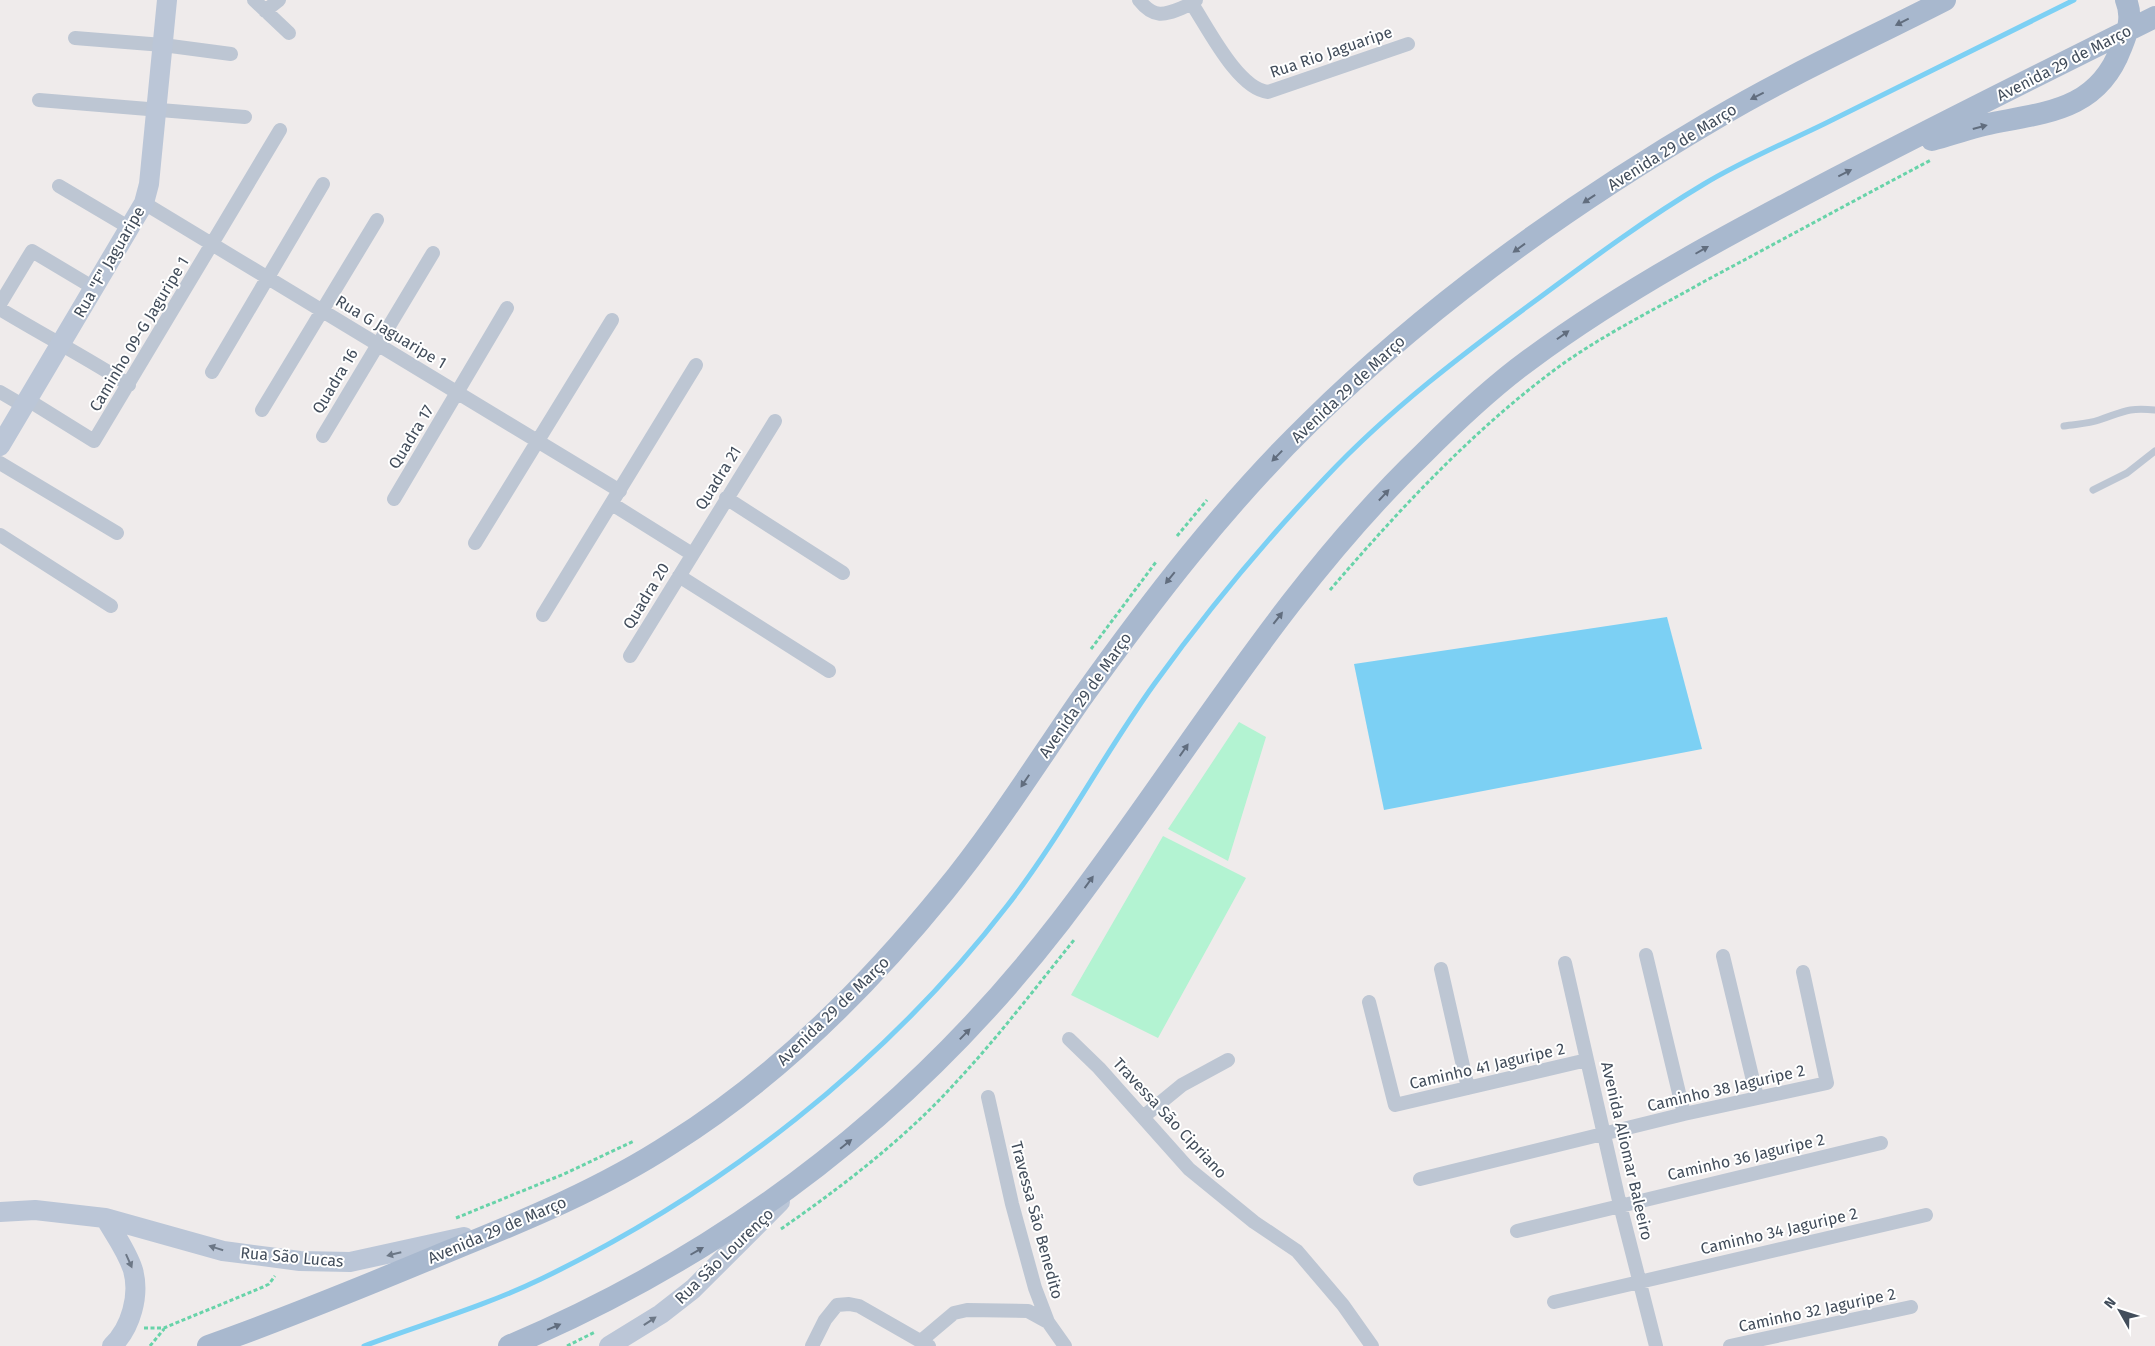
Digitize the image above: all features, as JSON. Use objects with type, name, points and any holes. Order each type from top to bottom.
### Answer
[{"type":"main road","name":"Rua \"F\" Jaguaripe","points":[[0,446],[144,203],[149,184],[167,0]]},
{"type":"main road","name":"Avenida 29 de Março","points":[[208,1346],[347,1293],[576,1196],[671,1144],[744,1092],[810,1037],[846,1002],[911,932],[985,839],[1114,654],[1210,529],[1309,423],[1402,337],[1517,249],[1632,170],[1719,116],[1945,0]]},
{"type":"main road","points":[[1883,154],[1996,122],[2044,115],[2067,107],[2087,95],[2102,80],[2119,53],[2128,31],[2130,16],[2126,0]]},
{"type":"main road","name":"Avenida 29 de Março","points":[[509,1346],[564,1322],[658,1274],[707,1245],[808,1175],[859,1134],[905,1093],[987,1011],[1060,922],[1228,685],[1291,601],[1359,522],[1420,456],[1524,363],[1610,304],[1720,240],[1883,154],[2155,17]]},
{"type":"main road","name":"Rua São Lourenço","points":[[604,1338],[662,1314],[693,1289],[808,1175]]},
{"type":"main road","name":"Rua São Lucas","points":[[0,1212],[35,1210],[105,1218],[223,1250],[278,1258],[350,1262],[509,1226]]},
{"type":"main road","points":[[105,1218],[122,1246],[133,1271],[134,1301],[128,1325],[112,1346]]},
{"type":"street","points":[[254,0],[289,33]]},
{"type":"street","points":[[265,11],[278,0]]},
{"type":"street","points":[[1139,0],[1154,14],[1162,15],[1194,2]]},
{"type":"street","name":"Rua Rio Jaguaripe","points":[[1194,2],[1240,76],[1259,91],[1268,92],[1408,44]]},
{"type":"street","points":[[75,38],[163,45],[231,54]]},
{"type":"street","points":[[40,100],[245,117]]},
{"type":"street","name":"Caminho 09-G Jaguripe 1","points":[[26,403],[94,441],[213,245],[280,130]]},
{"type":"street","points":[[212,372],[323,184]]},
{"type":"street","points":[[58,186],[130,228]]},
{"type":"street","name":"Rua G Jaguaripe 1","points":[[144,203],[620,491]]},
{"type":"street","points":[[262,410],[377,220]]},
{"type":"street","points":[[0,304],[32,251],[94,288]]},
{"type":"street","name":"Quadra 16","points":[[323,436],[433,253]]},
{"type":"street","name":"Quadra 17","points":[[394,499],[507,308]]},
{"type":"street","points":[[0,310],[129,385]]},
{"type":"street","points":[[475,543],[612,320]]},
{"type":"street","points":[[543,615],[696,365]]},
{"type":"street","points":[[0,392],[26,403]]},
{"type":"street","name":"Quadra 21","points":[[692,554],[775,421]]},
{"type":"street","points":[[0,463],[117,533]]},
{"type":"street","points":[[726,498],[843,573]]},
{"type":"street","points":[[612,504],[692,554]]},
{"type":"street","points":[[0,535],[111,606]]},
{"type":"street","name":"Quadra 20","points":[[630,656],[692,554]]},
{"type":"street","points":[[679,576],[829,671]]},
{"type":"street","points":[[1646,955],[1684,1114]]},
{"type":"street","points":[[1723,956],[1757,1097]]},
{"type":"street","name":"Avenida Aliomar Baleeiro","points":[[1564,964],[1620,1205],[1656,1346]]},
{"type":"street","points":[[1441,969],[1468,1088]]},
{"type":"street","name":"Caminho 38 Jaguripe 2","points":[[1604,1134],[1757,1097],[1827,1083],[1803,972]]},
{"type":"street","name":"Caminho 41 Jaguripe 2","points":[[1369,1002],[1395,1105],[1587,1060]]},
{"type":"street","name":"Travessa São Cipriano","points":[[1069,1039],[1099,1068],[1189,1168],[1254,1222],[1297,1250],[1343,1305],[1372,1346]]},
{"type":"street","points":[[1143,1117],[1182,1085],[1228,1060]]},
{"type":"street","name":"Travessa São Benedito","points":[[988,1098],[1027,1261],[1048,1322],[1065,1346]]},
{"type":"street","points":[[1420,1179],[1604,1134]]},
{"type":"street","name":"Caminho 36 Jaguripe 2","points":[[1517,1231],[1881,1143]]},
{"type":"street","name":"Caminho 34 Jaguripe 2","points":[[1554,1302],[1926,1215]]},
{"type":"street","points":[[812,1346],[825,1320],[837,1306],[849,1304],[859,1306],[925,1343],[954,1313],[967,1310],[1028,1311],[1048,1322]]},
{"type":"street","name":"Caminho 32 Jaguripe 2","points":[[1730,1346],[1911,1307]]},
{"type":"lane","points":[[2064,426],[2097,421],[2123,410],[2136,408],[2155,410]]},
{"type":"lane","points":[[2093,490],[2127,473],[2155,451]]},
{"type":"path","points":[[1324,597],[1420,489],[1461,448],[1553,371],[1590,346],[1644,315],[1940,156]]},
{"type":"path","points":[[1174,540],[1209,498]]},
{"type":"path","points":[[1089,651],[1157,561]]},
{"type":"path","points":[[777,1232],[856,1172],[906,1130],[957,1082],[1017,1012],[1076,937]]},
{"type":"path","points":[[454,1219],[564,1174],[637,1140]]},
{"type":"path","points":[[128,1325],[152,1330],[164,1328],[269,1284],[275,1277],[278,1258]]},
{"type":"path","points":[[150,1346],[164,1328]]},
{"type":"path","points":[[567,1346],[604,1338]]},
{"type":"green space","points":[[1239,722],[1266,737],[1228,861],[1168,829]]},
{"type":"green space","points":[[1163,836],[1246,878],[1158,1038],[1071,995]]},
{"type":"water","points":[[1667,617],[1702,749],[1384,810],[1354,664]]},
{"type":"waterway","points":[[364,1346],[520,1289],[608,1244],[673,1206],[735,1164],[796,1119],[853,1071],[908,1019],[959,964],[1007,906],[1046,851],[1155,683],[1195,629],[1259,551],[1350,452],[1428,383],[1511,318],[1620,239],[1704,184],[1748,160],[2074,0]]}]
